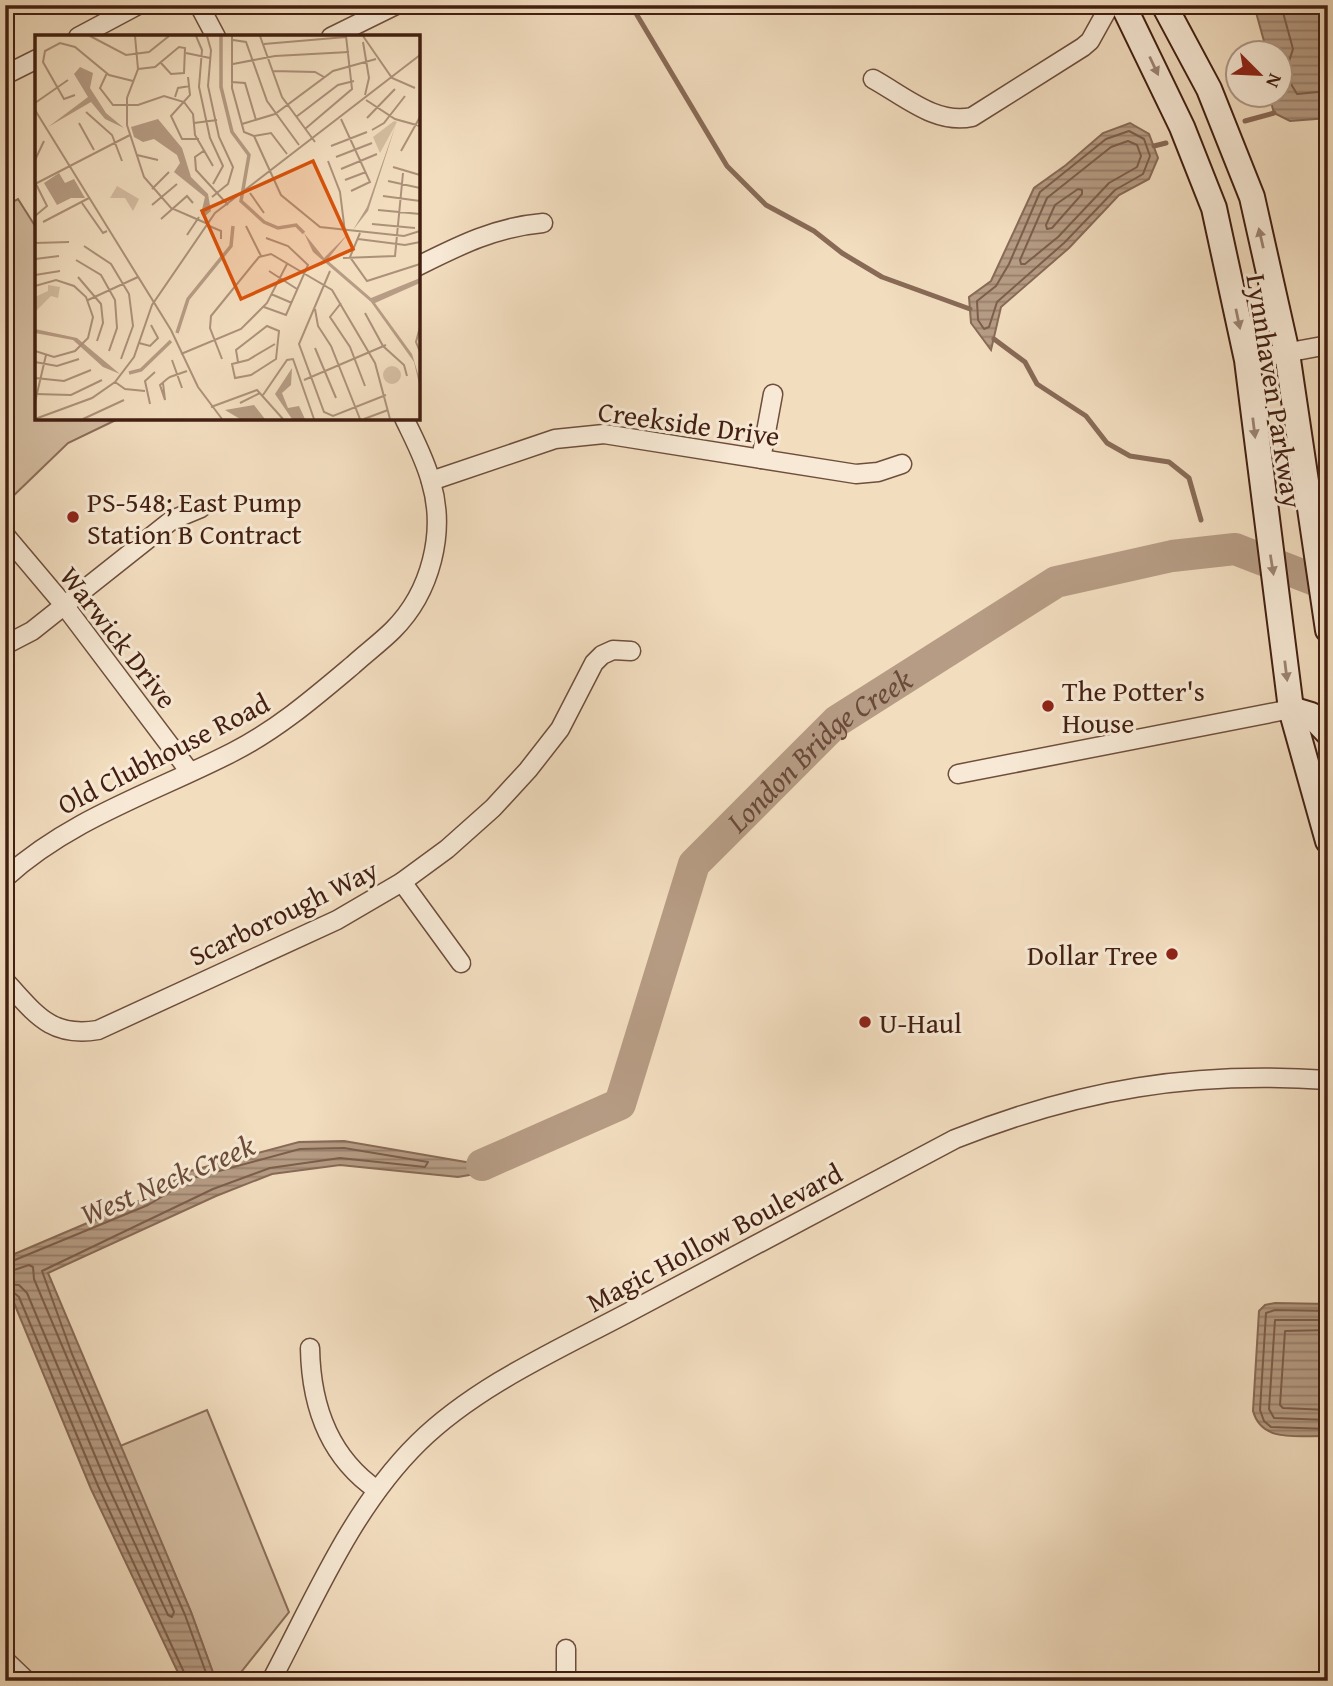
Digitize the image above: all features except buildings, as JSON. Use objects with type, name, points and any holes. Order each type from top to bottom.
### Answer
[{"type":"main road","name":"Lynnhaven Parkway","points":[[1123,5],[1182,127],[1214,208],[1247,360],[1266,528],[1291,709],[1328,841]]},
{"type":"main road","name":"Lynnhaven Parkway","points":[[1164,5],[1209,89],[1252,197],[1287,353],[1328,630]]},
{"type":"main road","points":[[1291,709],[1311,715],[1328,733]]},
{"type":"street","points":[[82,35],[138,5]]},
{"type":"street","points":[[199,5],[215,35]]},
{"type":"street","points":[[335,35],[396,5]]},
{"type":"street","points":[[873,79],[940,117],[959,120],[972,117],[1083,47],[1090,41],[1110,5]]},
{"type":"street","points":[[5,75],[35,60]]},
{"type":"street","points":[[420,265],[485,233],[510,226],[543,223]]},
{"type":"street","points":[[1247,360],[1328,345]]},
{"type":"street","points":[[761,459],[773,394]]},
{"type":"street","name":"Old Clubhouse Road","points":[[5,878],[43,846],[76,826],[233,752],[282,723],[394,629],[423,587],[431,564],[437,513],[431,481],[405,420]]},
{"type":"street","name":"Creekside Drive","points":[[431,481],[555,439],[577,435],[604,435],[856,474],[878,472],[902,464]]},
{"type":"street","points":[[5,645],[32,631],[172,520],[201,508]]},
{"type":"street","name":"Warwick Drive","points":[[5,535],[64,605],[190,772]]},
{"type":"street","name":"Scarborough Way","points":[[5,981],[39,1018],[50,1026],[66,1031],[98,1030],[337,920],[402,882],[456,841],[528,770],[560,729],[594,663],[613,650],[631,651]]},
{"type":"street","points":[[958,774],[1291,709]]},
{"type":"street","points":[[402,882],[461,963]]},
{"type":"street","name":"Magic Hollow Boulevard","points":[[271,1681],[377,1490],[417,1443],[471,1400],[563,1348],[955,1139],[1003,1119],[1094,1094],[1214,1077],[1266,1076],[1328,1080]]},
{"type":"street","points":[[310,1348],[314,1395],[332,1444],[362,1480],[377,1490]]},
{"type":"street","points":[[566,1649],[566,1681]]},
{"type":"street","points":[[5,1660],[27,1681]]},
{"type":"shaded area","points":[[18,199],[35,226],[35,420],[116,420],[68,443],[9,500],[5,496],[5,206]]},
{"type":"shaded area","points":[[207,1410],[289,1612],[234,1681],[216,1681],[191,1612],[120,1446]]},
{"type":"water","points":[[1254,5],[1326,5],[1328,118],[1290,121],[1274,113],[1273,108],[1294,108],[1294,38],[1263,38]]},
{"type":"water","points":[[1130,123],[1149,134],[1158,158],[1149,179],[1119,195],[1069,248],[1001,307],[991,350],[971,323],[969,297],[991,281],[1034,188],[1103,133]]},
{"type":"water","points":[[344,1141],[483,1165],[475,1174],[458,1177],[340,1165],[272,1174],[216,1196],[48,1273],[191,1612],[216,1681],[182,1681],[91,1489],[12,1298],[5,1302],[5,1258],[146,1198],[190,1171],[299,1142]]},
{"type":"water","points":[[1328,1304],[1328,1436],[1283,1436],[1273,1433],[1258,1422],[1253,1411],[1259,1311],[1265,1305]]},
{"type":"waterway","points":[[631,5],[727,166],[766,205],[814,231],[842,253],[882,277],[970,309]]},
{"type":"waterway","points":[[1245,121],[1274,113]]},
{"type":"waterway","points":[[1154,146],[1166,143]]},
{"type":"waterway","points":[[994,339],[1025,362],[1037,384],[1086,416],[1107,443],[1130,456],[1169,462],[1189,478],[1201,520]]},
{"type":"waterway","name":"London Bridge Creek","points":[[482,1165],[620,1104],[694,864],[837,721],[1056,582],[1172,556],[1235,549],[1328,585]]},
{"type":"place","name":"PS-548; East Pump Station B Contract","points":[[73,517]]},
{"type":"place","name":"The Potter's House","points":[[1048,706]]},
{"type":"place","name":"Dollar Tree","points":[[1172,954]]},
{"type":"place","name":"U-Haul","points":[[865,1022]]},
{"type":"water label","name":"West Neck Creek","points":[[167,1179]]}]
